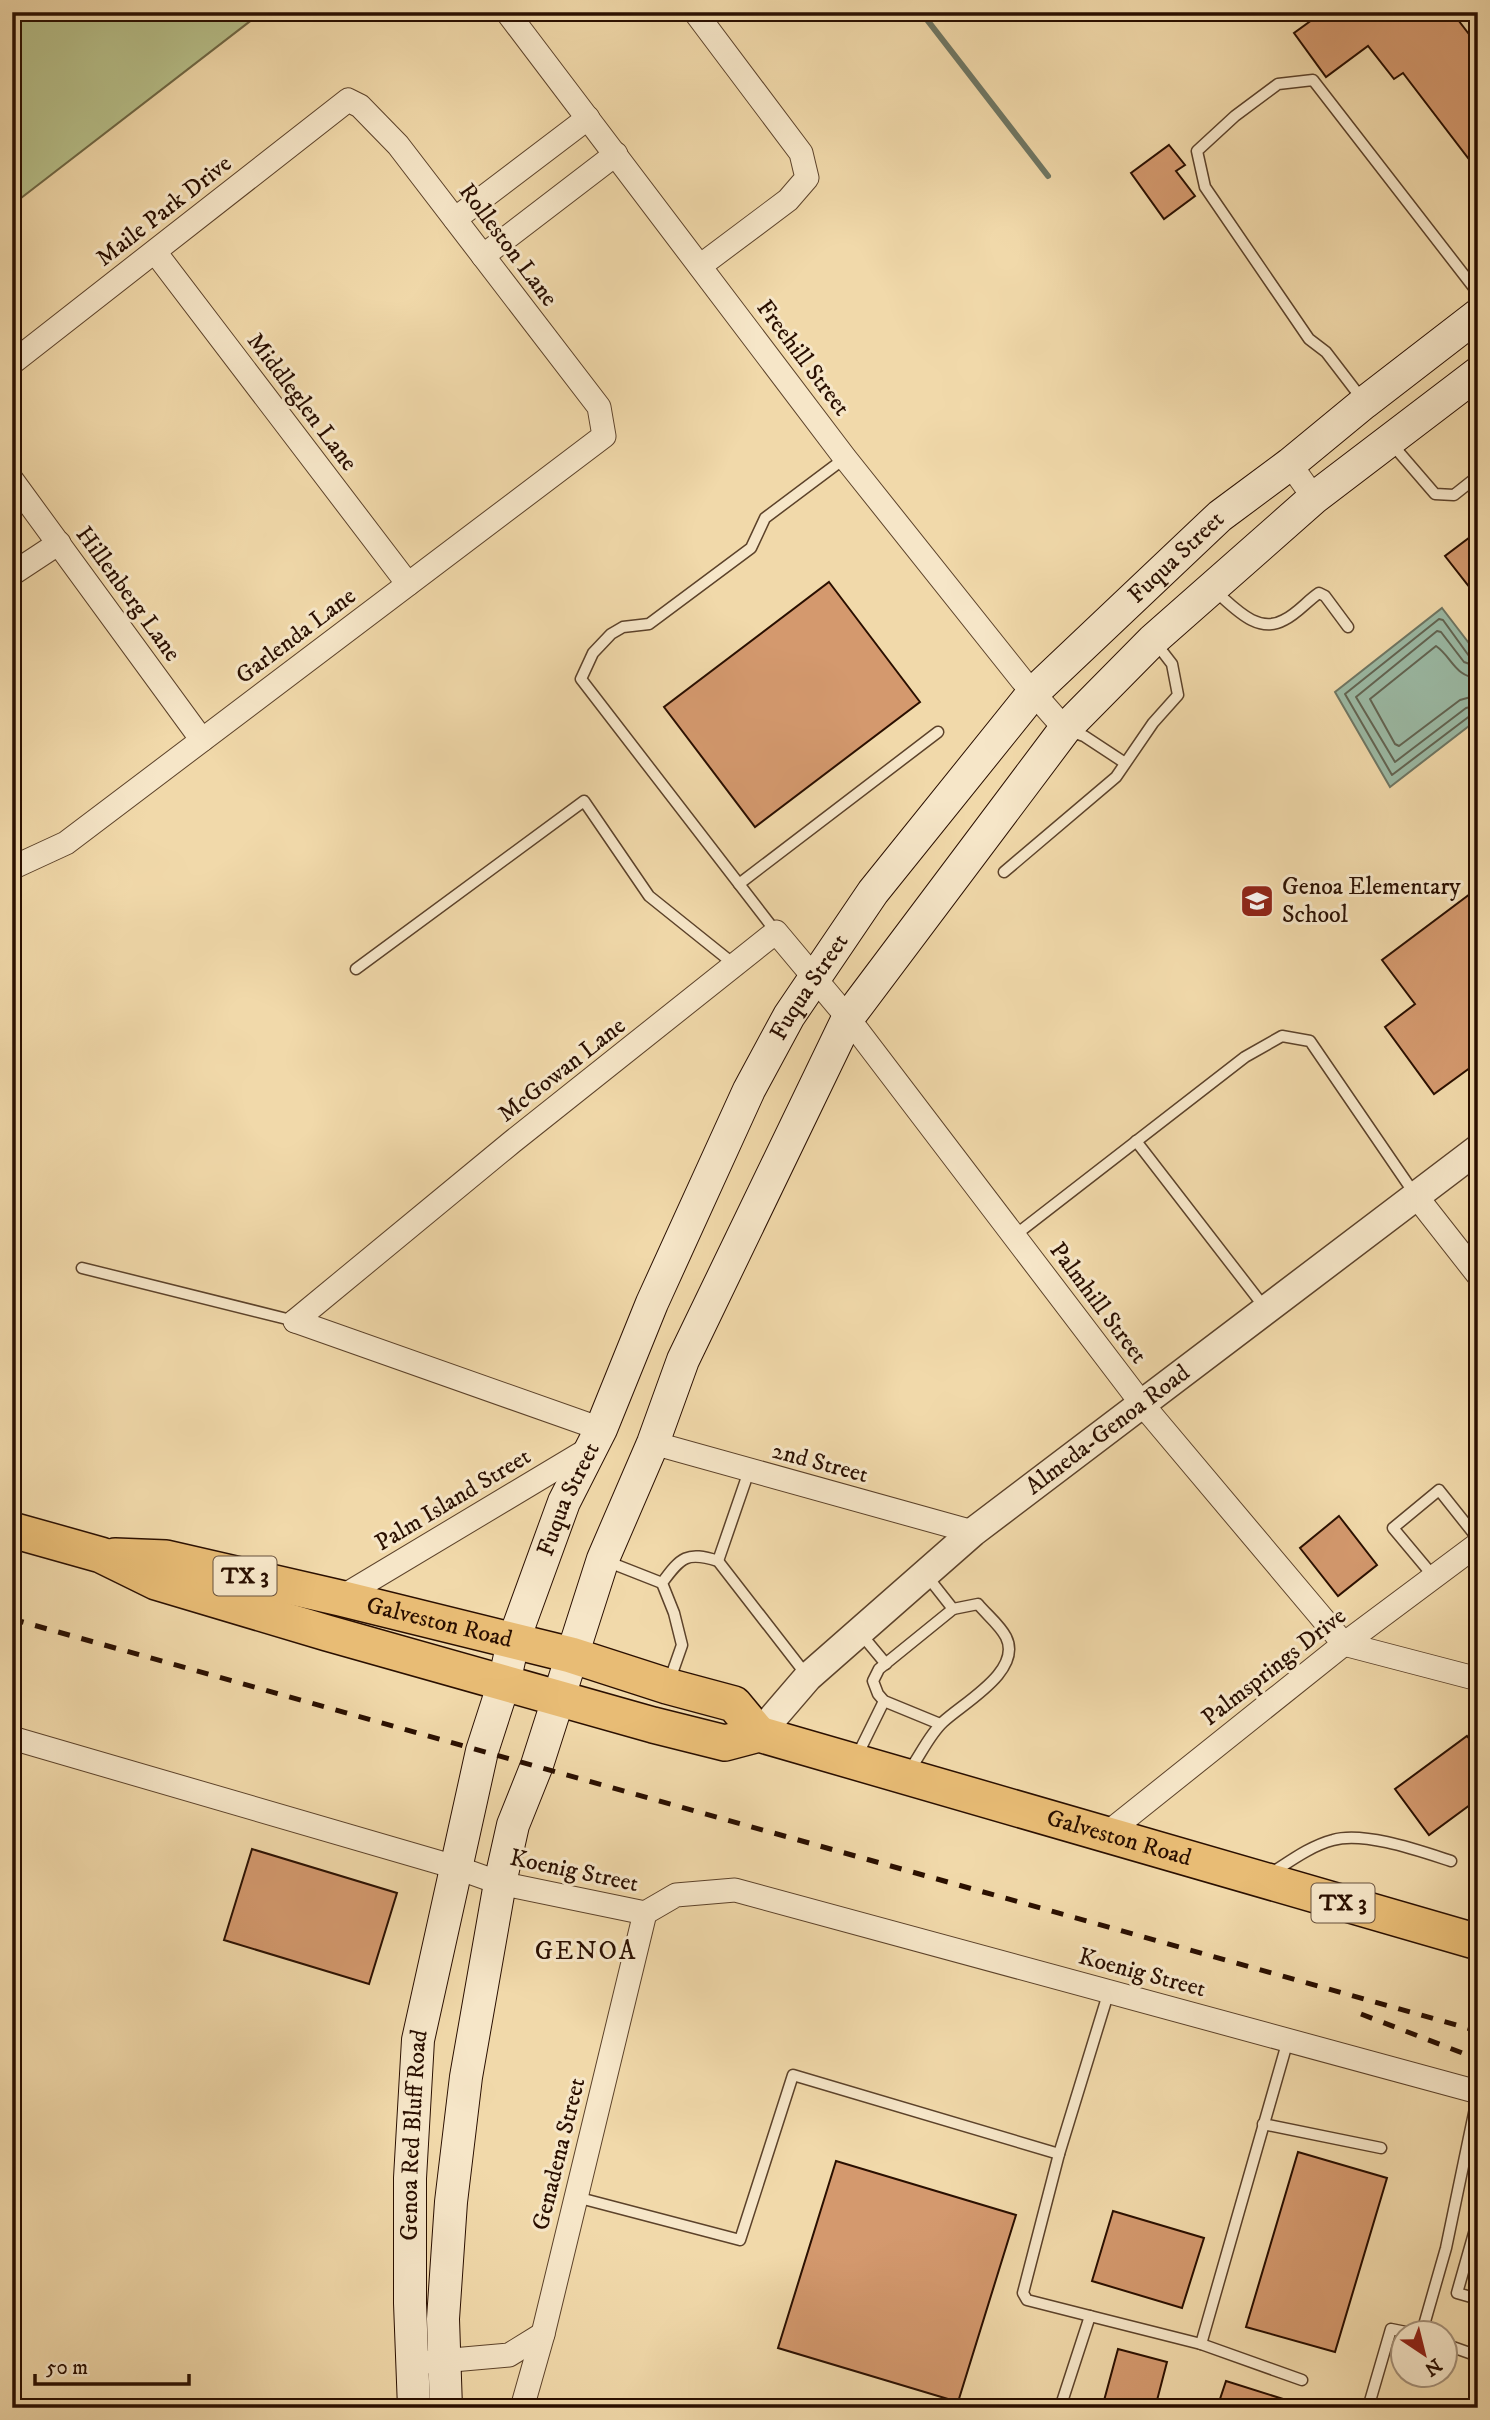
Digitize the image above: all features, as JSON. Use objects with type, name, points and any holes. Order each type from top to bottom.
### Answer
[{"type":"main road","name":"Fuqua Street","points":[[455,1867],[482,1751],[513,1642],[564,1502],[597,1438],[652,1303],[749,1090],[813,978],[873,892],[1033,693],[1220,516],[1478,316]]},
{"type":"main road","name":"Fuqua Street","points":[[500,1883],[513,1825],[537,1766],[603,1559],[653,1443],[683,1360],[848,1018],[1065,729],[1153,640],[1314,498],[1478,373]]},
{"type":"main road","name":"Galveston Road","points":[[12,1530],[101,1555],[156,1582],[557,1699],[725,1743],[759,1734],[1478,1942]]},
{"type":"main road","name":"Galveston Road","points":[[101,1555],[166,1558],[571,1655],[734,1704],[759,1734]]},
{"type":"main road","name":"Genoa Red Bluff Road","points":[[414,2408],[410,2178],[418,2040],[455,1867]]},
{"type":"main road","name":"Genoa Red Bluff Road","points":[[446,2408],[443,2319],[451,2202],[466,2077],[500,1883]]},
{"type":"street","name":"Freehill Street","points":[[507,12],[845,458],[1033,693],[1065,729]]},
{"type":"street","points":[[695,12],[801,153],[807,178],[788,200],[700,266]]},
{"type":"street","name":"Rolleston Lane","points":[[348,100],[360,106],[398,145],[599,407],[604,436]]},
{"type":"street","name":"Maile Park Drive","points":[[12,363],[348,100]]},
{"type":"street","points":[[455,219],[588,118]]},
{"type":"street","points":[[483,256],[616,154]]},
{"type":"street","name":"Middleglen Lane","points":[[155,251],[408,584]]},
{"type":"street","name":"Garlenda Lane","points":[[14,867],[66,843],[604,436]]},
{"type":"street","points":[[1290,464],[1314,498]]},
{"type":"street","name":"Hillenberg Lane","points":[[12,480],[202,740]]},
{"type":"street","points":[[12,575],[59,543]]},
{"type":"street","points":[[776,932],[848,1018]]},
{"type":"street","name":"McGowan Lane","points":[[295,1321],[776,932]]},
{"type":"street","name":"Palmhill Street","points":[[848,1018],[1142,1404],[1344,1644]]},
{"type":"street","name":"Almeda-Genoa Road","points":[[759,1734],[808,1676],[973,1531],[1478,1149]]},
{"type":"street","points":[[1416,1196],[1478,1275]]},
{"type":"street","points":[[295,1321],[597,1438]]},
{"type":"street","name":"Palm Island Street","points":[[340,1598],[597,1438]]},
{"type":"street","name":"2nd Street","points":[[653,1443],[973,1531]]},
{"type":"street","name":"Palmsprings Drive","points":[[1105,1835],[1344,1644],[1478,1542]]},
{"type":"street","points":[[1344,1644],[1478,1679]]},
{"type":"street","name":"Koenig Street","points":[[12,1738],[455,1867],[500,1883],[645,1913],[676,1895],[735,1890],[1478,2093]]},
{"type":"street","name":"Genadena Street","points":[[522,2408],[543,2334],[645,1913]]},
{"type":"street","points":[[412,2364],[509,2355],[543,2334]]},
{"type":"lane","points":[[1364,403],[1326,352],[1309,339],[1205,187],[1197,151],[1235,116],[1278,84],[1313,80],[1478,293]]},
{"type":"lane","points":[[1389,441],[1434,494],[1454,495],[1478,476]]},
{"type":"lane","points":[[776,932],[581,679],[593,653],[611,634],[623,627],[649,624],[751,548],[765,518],[845,458]]},
{"type":"lane","points":[[1212,588],[1248,619],[1268,626],[1285,620],[1319,593],[1325,596],[1348,627]]},
{"type":"lane","points":[[1004,872],[1116,777],[1153,723],[1178,695],[1172,664],[1153,640]]},
{"type":"lane","points":[[1065,729],[1084,736],[1125,763]]},
{"type":"lane","points":[[739,884],[938,732]]},
{"type":"lane","points":[[356,969],[584,801],[649,896],[735,965]]},
{"type":"lane","points":[[1014,1236],[1254,1052],[1282,1036],[1310,1041],[1416,1196]]},
{"type":"lane","points":[[1136,1142],[1266,1310]]},
{"type":"lane","points":[[82,1268],[295,1321]]},
{"type":"lane","points":[[718,1561],[749,1471]]},
{"type":"lane","points":[[1434,1577],[1394,1528],[1439,1490],[1478,1542]]},
{"type":"lane","points":[[662,1583],[677,1562],[698,1555],[718,1561],[808,1676]]},
{"type":"lane","points":[[603,1559],[662,1583],[674,1613],[681,1645],[667,1686]]},
{"type":"lane","points":[[925,1573],[953,1609]]},
{"type":"lane","points":[[906,1777],[940,1724],[996,1678],[1006,1663],[1006,1637],[978,1604],[953,1609],[879,1669],[873,1682],[884,1701],[940,1724]]},
{"type":"lane","points":[[859,1632],[886,1664]]},
{"type":"lane","points":[[854,1762],[884,1701]]},
{"type":"lane","points":[[1261,1879],[1306,1851],[1331,1840],[1348,1837],[1404,1846],[1451,1861]]},
{"type":"lane","points":[[1109,1991],[1059,2154],[1023,2292],[1027,2300],[1201,2344],[1302,2380]]},
{"type":"lane","points":[[1201,2344],[1288,2040]]},
{"type":"lane","points":[[576,2197],[740,2240],[793,2075],[1059,2154]]},
{"type":"lane","points":[[1426,2318],[1446,2248],[1478,2093]]},
{"type":"lane","points":[[1263,2124],[1381,2148]]},
{"type":"lane","points":[[1464,2163],[1478,2167]]},
{"type":"lane","points":[[1478,2219],[1457,2293],[1478,2299]]},
{"type":"lane","points":[[1060,2408],[1090,2316]]},
{"type":"lane","points":[[1368,2408],[1388,2339]]},
{"type":"lane","points":[[1458,2349],[1478,2356]]},
{"type":"green space","points":[[12,12],[262,12],[12,205]]},
{"type":"water","points":[[1442,608],[1478,655],[1478,719],[1390,787],[1335,692]]},
{"type":"building","points":[[1323,12],[1452,12],[1478,46],[1478,171],[1403,73],[1394,79],[1368,46],[1326,77],[1294,33]]},
{"type":"building","points":[[1169,145],[1185,165],[1176,171],[1195,196],[1164,219],[1131,173]]},
{"type":"building","points":[[1478,531],[1478,598],[1445,556]]},
{"type":"building","points":[[829,582],[920,702],[755,827],[664,707]]},
{"type":"building","points":[[1478,888],[1478,1062],[1434,1094],[1385,1027],[1415,1004],[1382,960]]},
{"type":"building","points":[[1339,1516],[1377,1565],[1338,1596],[1300,1548]]},
{"type":"building","points":[[1467,1736],[1478,1750],[1478,1799],[1429,1835],[1395,1789]]},
{"type":"building","points":[[252,1849],[397,1893],[369,1984],[224,1940]]},
{"type":"building","points":[[1298,2152],[1387,2178],[1335,2352],[1246,2327]]},
{"type":"building","points":[[836,2161],[1016,2215],[958,2402],[778,2348]]},
{"type":"building","points":[[1113,2211],[1204,2238],[1182,2308],[1092,2281]]},
{"type":"building","points":[[1118,2349],[1167,2362],[1155,2408],[1102,2408]]},
{"type":"building","points":[[1226,2381],[1299,2404],[1299,2408],[1217,2408]]},
{"type":"waterway","points":[[921,12],[1048,176]]},
{"type":"railway","points":[[12,1619],[1478,2031]]},
{"type":"railway","points":[[1361,2014],[1478,2059]]},
{"type":"place","name":"Genoa Elementary School","points":[[1257,901]]},
{"type":"district","name":"GENOA","points":[[586,1951]]}]
